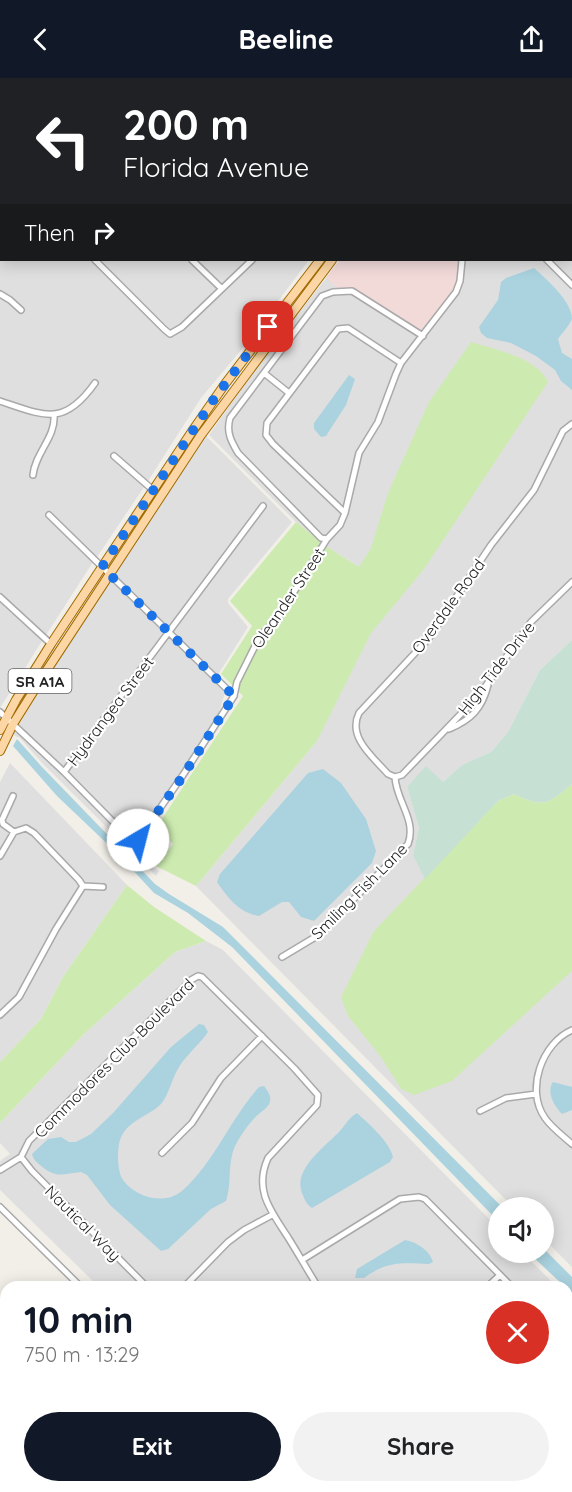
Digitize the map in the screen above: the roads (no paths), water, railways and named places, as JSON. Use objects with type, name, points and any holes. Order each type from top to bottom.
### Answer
[{"type":"main road","name":"SR A1A","points":[[0,730],[51,644],[225,384],[319,261]]},
{"type":"main road","name":"SR A1A","points":[[0,751],[7,718],[110,574],[201,435],[331,261]]},
{"type":"street","points":[[96,261],[170,334],[182,327],[251,261]]},
{"type":"street","points":[[193,261],[221,288]]},
{"type":"street","points":[[345,513],[359,453],[378,422],[401,363],[456,292],[460,281],[462,261]]},
{"type":"street","points":[[548,261],[572,285]]},
{"type":"street","points":[[327,539],[321,538],[238,453],[227,428],[230,418],[322,296],[333,292],[352,291],[423,336]]},
{"type":"street","points":[[0,294],[21,310]]},
{"type":"street","points":[[345,513],[266,435],[267,423],[338,328],[348,328],[401,363]]},
{"type":"street","points":[[264,374],[289,393]]},
{"type":"street","points":[[0,401],[29,412],[54,415],[68,411],[79,404],[95,383]]},
{"type":"street","points":[[33,475],[36,459],[53,428],[54,415]]},
{"type":"street","name":"Overdale Road","points":[[395,777],[388,774],[357,738],[355,720],[429,638],[491,545],[534,490],[563,431],[572,424]]},
{"type":"street","points":[[114,456],[153,490]]},
{"type":"street","points":[[335,503],[348,499]]},
{"type":"street","name":"Hydrangea Street","points":[[64,772],[263,506]]},
{"type":"street","name":"Oleander Street","points":[[64,772],[132,841],[144,833],[234,696],[237,682],[260,636],[276,619],[327,539],[340,525],[345,513]]},
{"type":"street","points":[[49,515],[234,696]]},
{"type":"street","name":"High Tide Drive","points":[[395,777],[402,775],[480,694],[531,622],[572,582]]},
{"type":"street","points":[[0,597],[51,644]]},
{"type":"street","points":[[445,731],[465,722],[477,713],[484,700],[489,681]]},
{"type":"street","points":[[7,718],[64,772]]},
{"type":"street","name":"Smiling Fish Lane","points":[[282,957],[317,936],[408,844],[412,834],[411,824],[395,787],[395,777]]},
{"type":"street","points":[[13,796],[2,820],[3,824],[14,832]]},
{"type":"street","points":[[0,856],[14,832],[26,828],[34,833],[83,886]]},
{"type":"street","points":[[83,886],[103,887]]},
{"type":"street","points":[[0,1015],[19,997],[56,929],[83,886]]},
{"type":"street","name":"Commodores Club Boulevard","points":[[0,1170],[21,1157],[29,1142],[42,1128],[175,995],[198,976],[207,980],[316,1091],[319,1100],[317,1105],[272,1152],[263,1169],[263,1188],[272,1215],[314,1281]]},
{"type":"street","points":[[572,1029],[545,1055],[540,1068],[536,1094],[539,1108],[545,1118],[572,1144]]},
{"type":"street","points":[[162,1153],[192,1123],[221,1078],[262,1036]]},
{"type":"street","points":[[480,1111],[506,1098],[536,1094]]},
{"type":"street","name":"Nautical Way","points":[[21,1157],[32,1171],[141,1281]]},
{"type":"street","points":[[302,1260],[400,1198],[419,1197],[425,1199],[506,1281]]},
{"type":"street","points":[[0,1207],[75,1281]]},
{"type":"street","points":[[190,1281],[228,1242],[244,1230],[272,1215]]},
{"type":"street","points":[[494,1281],[500,1275]]},
{"type":"water","points":[[534,268],[558,291],[571,312],[572,319],[558,339],[562,353],[572,359],[572,390],[561,381],[555,370],[536,356],[511,343],[487,338],[481,333],[479,327],[498,300],[501,282]]},
{"type":"water","points":[[349,375],[355,379],[346,405],[326,436],[321,437],[314,429],[314,423]]},
{"type":"water","points":[[17,739],[155,884],[223,927],[492,1197],[488,1197],[488,1211],[232,947],[188,913],[154,893],[118,854],[57,796],[13,746]]},
{"type":"water","points":[[323,769],[341,783],[366,819],[376,851],[372,863],[314,921],[301,917],[289,902],[282,902],[259,916],[245,911],[230,899],[217,882],[220,874],[308,773]]},
{"type":"water","points":[[199,1024],[204,1025],[208,1032],[179,1067],[161,1104],[138,1119],[123,1133],[118,1155],[123,1180],[135,1191],[152,1198],[168,1198],[176,1195],[194,1179],[204,1166],[259,1087],[264,1086],[270,1102],[255,1117],[235,1146],[226,1201],[211,1209],[168,1249],[161,1251],[110,1205],[87,1175],[81,1172],[55,1174],[36,1162],[32,1154],[48,1139],[61,1137],[69,1142],[76,1142],[91,1134],[113,1113],[171,1047]]},
{"type":"water","points":[[553,1082],[572,1087],[572,1110],[562,1114],[556,1107],[550,1090]]},
{"type":"water","points":[[357,1113],[383,1139],[393,1157],[390,1162],[312,1208],[305,1200],[300,1184],[305,1168]]},
{"type":"water","points":[[405,1240],[422,1247],[433,1262],[395,1264],[380,1268],[364,1278],[355,1278],[357,1269]]},
{"type":"water","points":[[554,1259],[572,1277],[572,1281],[559,1281],[540,1263],[554,1263]]}]
